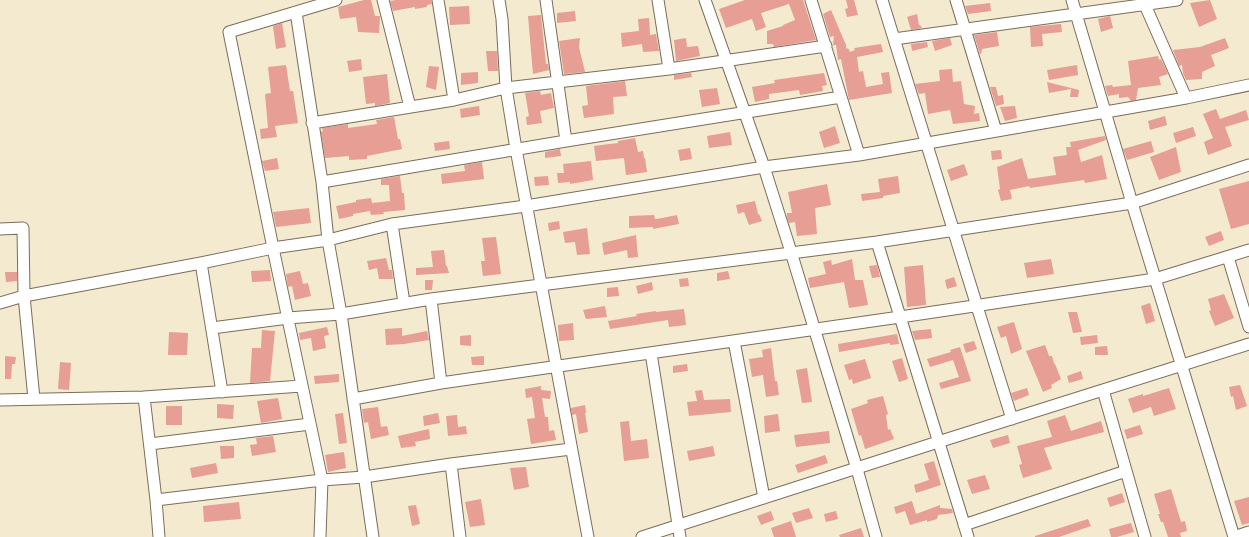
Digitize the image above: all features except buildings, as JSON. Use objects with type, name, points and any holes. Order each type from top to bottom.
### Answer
[{"type":"street","points":[[320,537],[322,480],[272,248],[229,32],[332,0]]},
{"type":"street","points":[[383,0],[410,106]]},
{"type":"street","points":[[438,0],[454,100]]},
{"type":"street","points":[[499,0],[502,19],[506,88],[516,149],[588,537]]},
{"type":"street","points":[[546,0],[566,141]]},
{"type":"street","points":[[658,0],[669,69]]},
{"type":"street","points":[[705,0],[764,167],[857,468],[876,537]]},
{"type":"street","points":[[811,0],[859,155]]},
{"type":"street","points":[[882,0],[1012,419]]},
{"type":"street","points":[[956,0],[996,131]]},
{"type":"street","points":[[1072,0],[1132,204],[1234,537],[1249,532]]},
{"type":"street","points":[[894,39],[1177,0]]},
{"type":"street","points":[[1145,5],[1186,98]]},
{"type":"street","points":[[296,12],[322,182],[328,240],[341,314],[373,537]]},
{"type":"street","points":[[312,123],[454,100],[506,88],[669,69],[826,46]]},
{"type":"street","points":[[0,303],[24,296],[201,263],[272,248],[328,240],[392,224],[526,206],[764,167],[859,155],[1186,98],[1249,85]]},
{"type":"street","points":[[322,182],[516,149],[841,97]]},
{"type":"street","points":[[212,328],[288,318],[341,314],[431,299],[877,242],[1132,204],[1249,165]]},
{"type":"street","points":[[392,224],[404,303]]},
{"type":"street","points":[[0,229],[23,228],[24,296],[34,399]]},
{"type":"street","points":[[877,242],[968,537]]},
{"type":"street","points":[[353,399],[441,382],[900,318],[1155,278],[1249,250]]},
{"type":"street","points":[[1228,257],[1249,327]]},
{"type":"street","points":[[201,263],[222,392]]},
{"type":"street","points":[[431,299],[441,382]]},
{"type":"street","points":[[734,341],[764,498]]},
{"type":"street","points":[[642,537],[1249,344]]},
{"type":"street","points":[[651,353],[680,537]]},
{"type":"street","points":[[0,400],[144,396],[302,386]]},
{"type":"street","points":[[1103,390],[1145,537]]},
{"type":"street","points":[[144,396],[159,537]]},
{"type":"street","points":[[150,444],[310,424]]},
{"type":"street","points":[[156,500],[322,480],[364,477],[451,464],[571,449]]},
{"type":"street","points":[[451,464],[460,537]]},
{"type":"street","points":[[964,525],[1126,471]]}]
